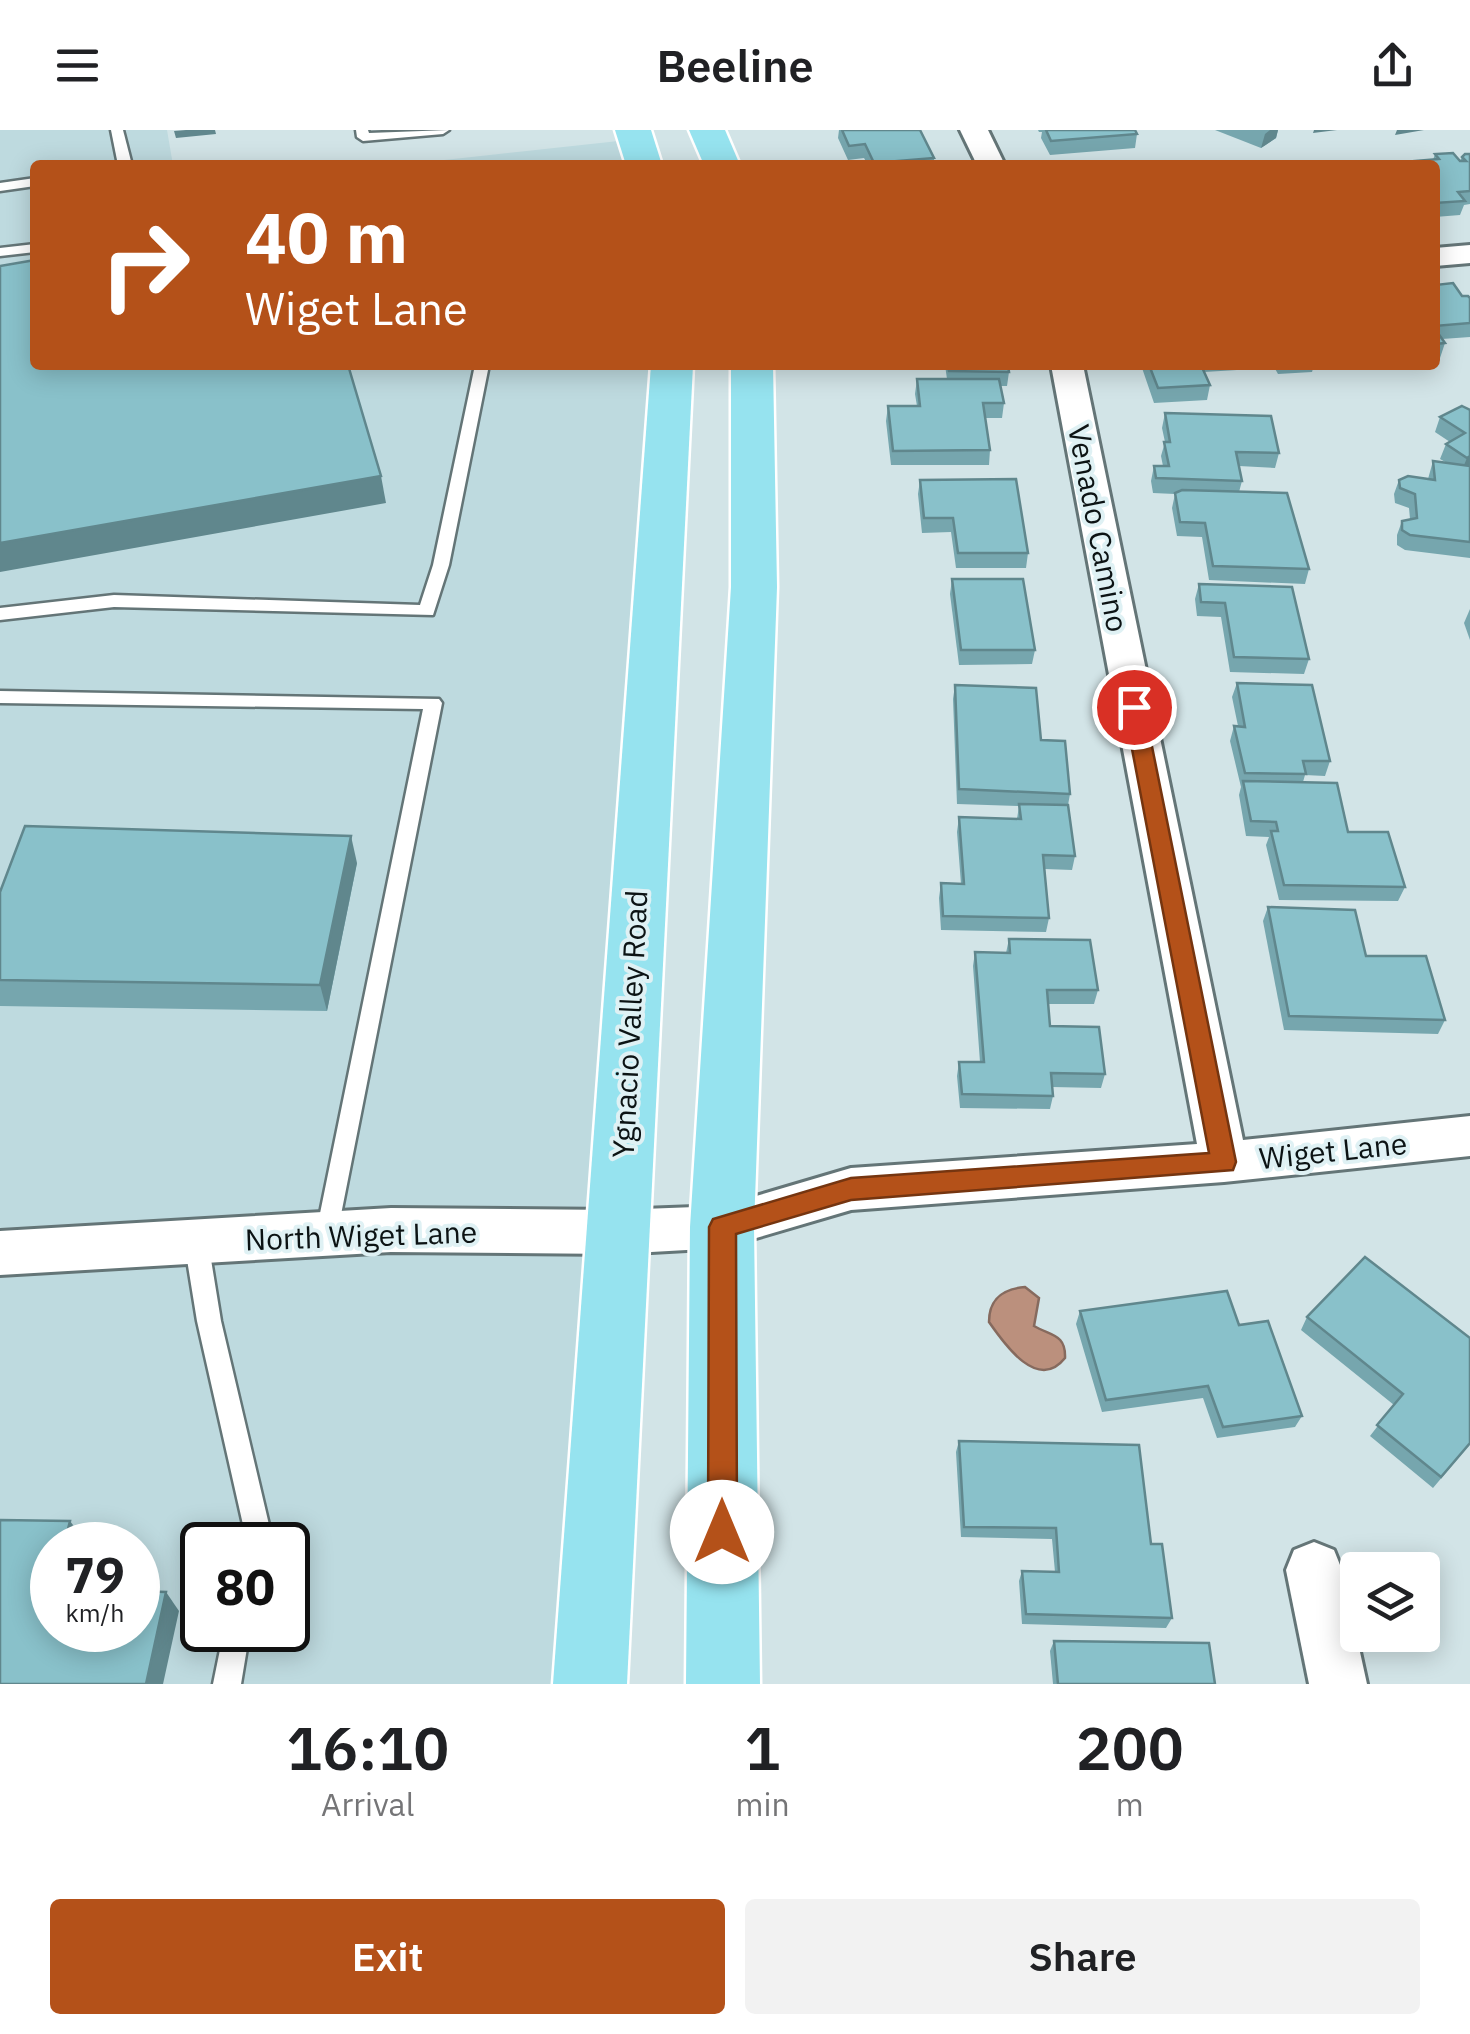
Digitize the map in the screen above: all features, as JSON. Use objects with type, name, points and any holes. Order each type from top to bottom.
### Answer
[{"type":"highway","points":[[633,130],[642,160]]},
{"type":"highway","points":[[707,130],[720,160]]},
{"type":"highway","name":"Ygnacio Valley Road","points":[[590,1684],[672,370]]},
{"type":"highway","points":[[723,1684],[722,1227],[754,587],[752,370]]},
{"type":"street","points":[[974,130],[988,160]]},
{"type":"street","points":[[1440,257],[1470,254]]},
{"type":"street","name":"Venado Camino","points":[[1068,370],[1224,1162]]},
{"type":"street","name":"Wiget Lane","points":[[722,1227],[851,1189],[1224,1162],[1470,1136]]},
{"type":"street","name":"North Wiget Lane","points":[[0,1253],[328,1233],[616,1232],[722,1227]]},
{"type":"street","points":[[1314,1570],[1338,1684]]},
{"type":"lane","points":[[117,130],[124,160]]},
{"type":"lane","points":[[362,130],[362,137],[443,130]]},
{"type":"lane","points":[[0,187],[30,183]]},
{"type":"lane","points":[[0,252],[30,249]]},
{"type":"lane","points":[[0,614],[114,600],[426,611],[440,566],[481,370]]},
{"type":"lane","points":[[0,697],[433,703],[328,1233]]},
{"type":"lane","points":[[196,1241],[209,1321],[255,1522]]},
{"type":"lane","points":[[227,1684],[233,1652]]},
{"type":"shaded area","points":[[0,130],[167,130],[172,160],[30,160],[30,370],[672,370],[590,1684],[0,1684]]},
{"type":"shaded area","points":[[637,139],[643,160],[445,160]]},
{"type":"shaded area","points":[[1025,1287],[1039,1298],[1034,1326],[1063,1344],[1065,1358],[1055,1367],[1033,1368],[1013,1352],[989,1322],[991,1307],[998,1297]]},
{"type":"building","points":[[842,130],[920,130],[934,158],[873,160],[865,144],[849,146]]},
{"type":"building","points":[[1046,130],[1135,130],[1137,134],[1051,141]]},
{"type":"building","points":[[1453,153],[1460,161],[1466,161],[1462,157],[1470,154],[1470,191],[1458,192],[1465,201],[1440,203],[1440,160],[1426,160],[1439,159],[1435,154]]},
{"type":"building","points":[[30,261],[30,370],[349,370],[381,476],[0,543],[0,266]]},
{"type":"building","points":[[1453,283],[1462,296],[1470,298],[1470,323],[1440,326],[1440,284]]},
{"type":"building","points":[[1009,370],[1009,372],[949,371]]},
{"type":"building","points":[[1151,370],[1203,370],[1210,385],[1158,388]]},
{"type":"building","points":[[917,379],[999,379],[1004,403],[983,403],[990,450],[893,451],[888,406],[920,406]]},
{"type":"building","points":[[1462,406],[1470,410],[1467,458],[1446,444],[1465,433],[1440,417]]},
{"type":"building","points":[[1165,413],[1271,416],[1279,453],[1236,452],[1242,481],[1156,478],[1154,466],[1169,466],[1164,442],[1170,442]]},
{"type":"building","points":[[1433,461],[1470,466],[1470,542],[1410,535],[1402,530],[1402,521],[1417,518],[1415,494],[1400,488],[1399,480],[1408,476],[1435,480]]},
{"type":"building","points":[[1016,479],[1028,553],[958,553],[953,518],[924,518],[920,480]]},
{"type":"building","points":[[1175,493],[1287,493],[1309,569],[1213,566],[1205,523],[1180,522]]},
{"type":"building","points":[[952,579],[1023,579],[1035,650],[961,650]]},
{"type":"building","points":[[1199,584],[1292,587],[1309,659],[1234,657],[1225,603],[1201,602]]},
{"type":"building","points":[[1237,683],[1312,685],[1330,761],[1303,761],[1306,774],[1245,773],[1234,726],[1245,727]]},
{"type":"building","points":[[955,685],[1036,688],[1041,740],[1065,741],[1070,794],[959,789]]},
{"type":"building","points":[[1243,781],[1337,783],[1348,832],[1388,832],[1405,887],[1284,885],[1271,831],[1278,831],[1276,822],[1251,821]]},
{"type":"building","points":[[1019,804],[1068,805],[1075,856],[1043,855],[1049,918],[943,916],[941,883],[964,884],[959,817],[1021,819]]},
{"type":"building","points":[[25,826],[351,836],[320,985],[0,980],[0,892]]},
{"type":"building","points":[[1268,907],[1355,910],[1366,956],[1426,956],[1445,1020],[1289,1016]]},
{"type":"building","points":[[1009,939],[1090,940],[1098,990],[1047,990],[1050,1026],[1099,1027],[1105,1074],[1051,1073],[1053,1096],[962,1094],[959,1062],[984,1062],[975,952],[1010,953]]},
{"type":"building","points":[[1365,1257],[1470,1338],[1470,1443],[1441,1477],[1377,1425],[1403,1394],[1307,1317]]},
{"type":"building","points":[[1227,1291],[1239,1325],[1268,1321],[1302,1416],[1223,1427],[1208,1386],[1106,1400],[1080,1311]]},
{"type":"building","points":[[959,1441],[1139,1445],[1151,1544],[1162,1544],[1172,1618],[1026,1614],[1022,1571],[1059,1572],[1056,1528],[964,1527]]},
{"type":"building","points":[[0,1520],[70,1521],[30,1522],[30,1652],[153,1652],[146,1684],[0,1684]]},
{"type":"building","points":[[160,1592],[166,1592],[160,1620]]},
{"type":"building","points":[[1054,1641],[1209,1643],[1215,1684],[1058,1684]]},
{"type":"route","points":[[722,1532],[722,1227],[851,1189],[1224,1162],[1134,707]]}]
